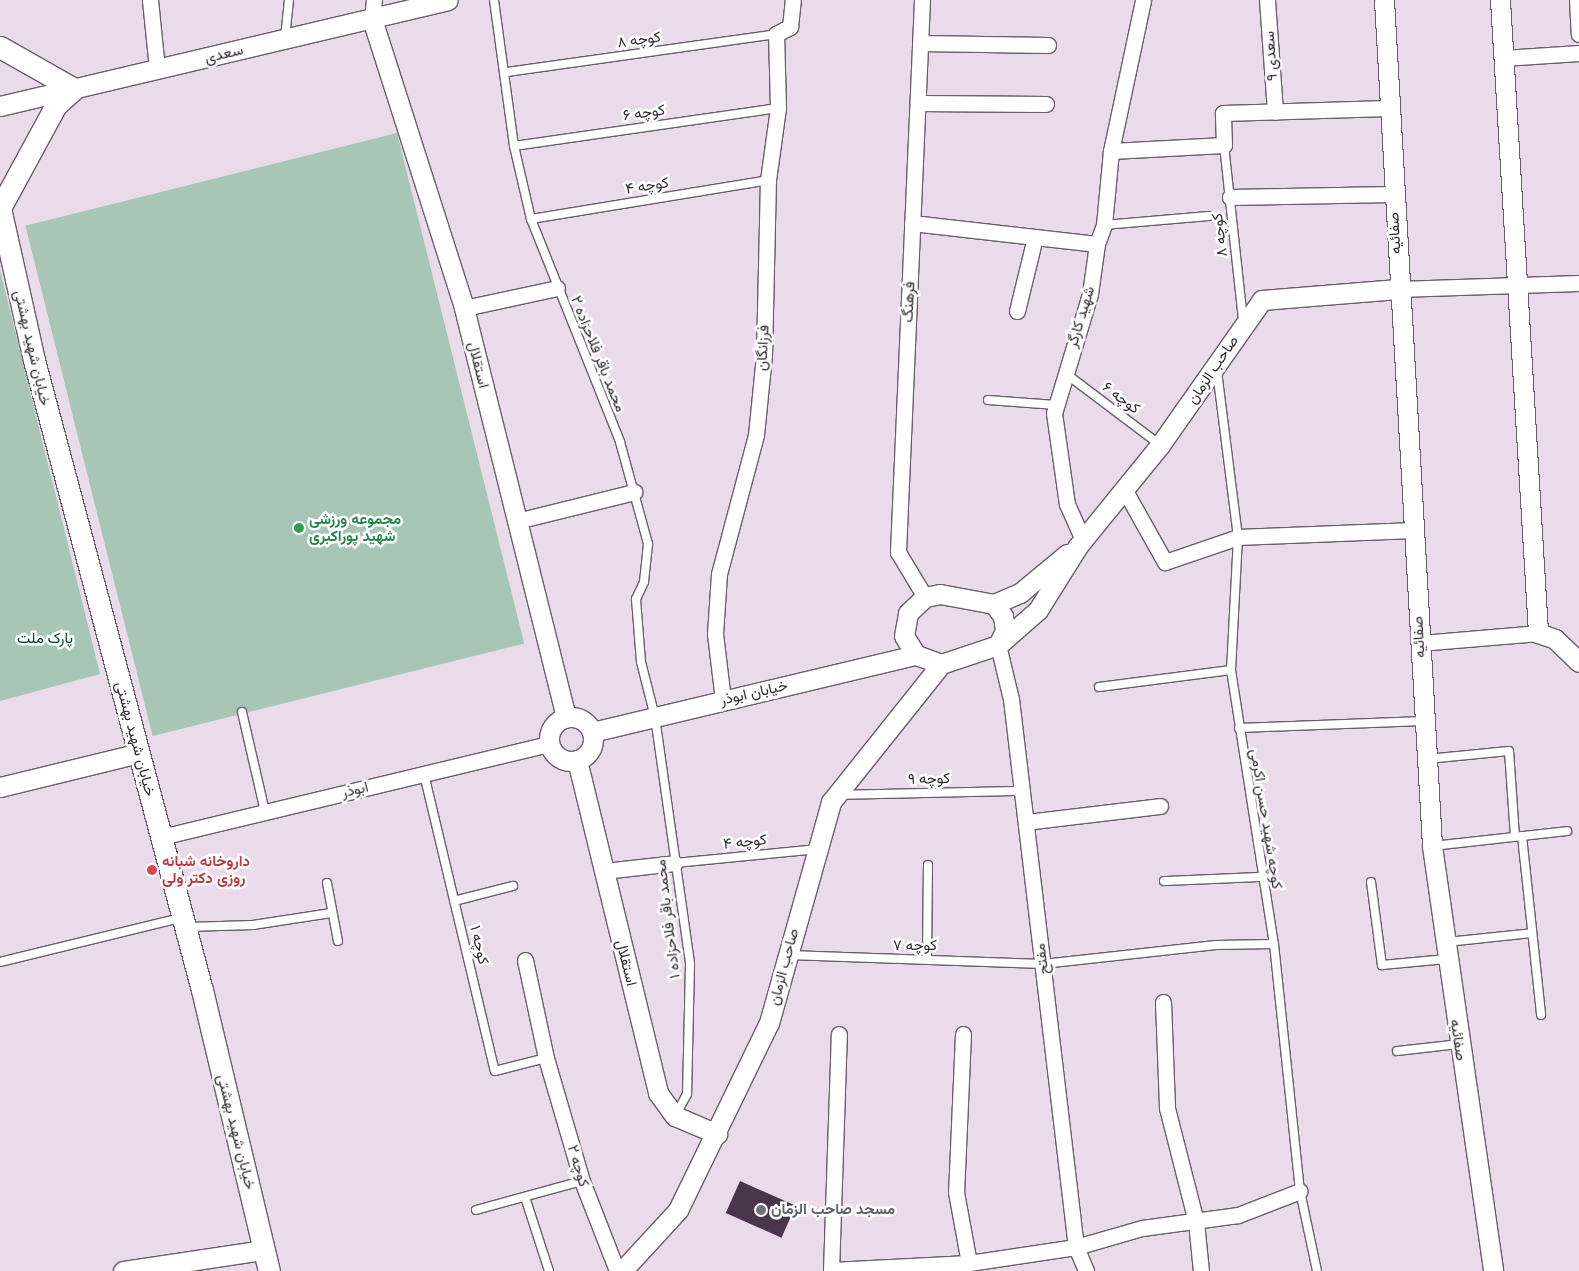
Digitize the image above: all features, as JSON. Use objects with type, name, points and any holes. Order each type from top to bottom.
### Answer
[{"type":"main road","points":[[0,47],[74,89],[56,105],[0,208]]},
{"type":"main road","name":"خیابان شهید بهشتی","points":[[0,208],[34,360],[183,922],[270,1271]]},
{"type":"street","points":[[150,0],[157,69]]},
{"type":"street","points":[[372,19],[374,0]]},
{"type":"street","name":"سعدی","points":[[0,106],[448,0]]},
{"type":"street","points":[[776,34],[790,27],[793,0]]},
{"type":"street","name":"فرهنگ","points":[[922,0],[898,552],[925,597]]},
{"type":"street","name":"شهید کارگر","points":[[1080,543],[1067,504],[1058,461],[1056,405],[1090,294],[1097,244],[1104,225],[1111,151],[1143,0]]},
{"type":"street","name":"سعدی ۹","points":[[1267,0],[1275,112]]},
{"type":"street","name":"صفائیه","points":[[1384,0],[1392,194],[1432,846],[1493,1271]]},
{"type":"street","points":[[1500,0],[1514,285],[1538,633]]},
{"type":"street","points":[[1577,0],[1579,34]]},
{"type":"street","name":"استقلال","points":[[372,19],[464,308],[566,717]]},
{"type":"street","name":"فرزانگان","points":[[723,700],[716,634],[718,574],[756,435],[764,355],[768,180],[778,108],[776,34]]},
{"type":"street","points":[[920,43],[1048,45]]},
{"type":"street","points":[[1502,58],[1579,53]]},
{"type":"street","points":[[918,103],[1046,104]]},
{"type":"street","points":[[1111,151],[1224,145],[1223,113],[1388,108]]},
{"type":"street","points":[[1230,197],[1392,194]]},
{"type":"street","points":[[912,223],[1097,244]]},
{"type":"street","points":[[1017,311],[1035,237]]},
{"type":"street","points":[[1398,289],[1579,283]]},
{"type":"street","points":[[464,308],[557,288]]},
{"type":"street","name":"صاحب الزمان","points":[[1080,543],[1160,445],[1216,369],[1243,322],[1262,300],[1398,289]]},
{"type":"street","points":[[1124,489],[1165,562],[1238,537],[1413,530]]},
{"type":"street","points":[[517,521],[634,492]]},
{"type":"street","points":[[1080,543],[1038,610],[998,645],[941,664],[916,656],[904,636],[908,613],[925,597],[940,594],[994,604],[1020,592],[1080,543]]},
{"type":"street","points":[[994,604],[1004,616],[1005,631],[998,645]]},
{"type":"street","points":[[1420,643],[1538,633],[1555,639],[1579,662]]},
{"type":"street","name":"مفتح","points":[[998,645],[1011,698],[1076,1247],[1086,1271]]},
{"type":"street","name":"خیابان ابوذر","points":[[592,732],[916,656]]},
{"type":"street","name":"صاحب الزمان","points":[[622,1271],[678,1210],[717,1134],[769,1023],[818,848],[836,795],[941,664]]},
{"type":"street","points":[[566,717],[581,718],[592,732],[594,742],[587,755],[577,760],[561,760],[549,744],[554,722],[566,717]]},
{"type":"street","name":"ابوذر","points":[[160,837],[549,744]]},
{"type":"street","points":[[0,787],[138,753]]},
{"type":"street","name":"استقلال","points":[[577,760],[658,1093],[675,1116]]},
{"type":"street","points":[[1026,822],[1160,806]]},
{"type":"street","points":[[604,871],[675,863]]},
{"type":"street","name":"کوچه ۲","points":[[525,960],[546,1058],[582,1181],[617,1271]]},
{"type":"street","points":[[1163,1002],[1167,1108],[1196,1222],[1201,1271]]},
{"type":"street","points":[[839,1034],[827,1271],[969,1263],[1076,1247],[1142,1228],[1238,1215],[1300,1191]]},
{"type":"street","points":[[963,1034],[956,1192],[969,1263]]},
{"type":"street","points":[[675,1116],[717,1134]]},
{"type":"street","points":[[129,1271],[264,1250]]},
{"type":"lane","points":[[285,40],[289,0]]},
{"type":"lane","name":"محمد باقر فلاحزاده ۲","points":[[494,0],[507,72],[514,146],[531,220],[620,442],[648,544],[644,582],[636,600],[641,662],[655,717]]},
{"type":"lane","name":"کوچه ۸","points":[[507,72],[776,34]]},
{"type":"lane","name":"کوچه ۶","points":[[514,146],[778,108]]},
{"type":"lane","name":"کوچه ۸","points":[[1224,145],[1243,322]]},
{"type":"lane","name":"کوچه ۴","points":[[531,220],[768,180]]},
{"type":"lane","points":[[1104,225],[1209,216]]},
{"type":"lane","name":"کوچه شهید حسن اکرمی","points":[[1216,369],[1238,537],[1231,670],[1261,877],[1274,944],[1300,1191],[1317,1271]]},
{"type":"lane","name":"کوچه ۶","points":[[1065,373],[1160,445]]},
{"type":"lane","points":[[988,400],[1056,405]]},
{"type":"lane","points":[[1099,687],[1231,670]]},
{"type":"lane","points":[[242,712],[265,812]]},
{"type":"lane","name":"محمد باقر فلاحزاده ۱","points":[[655,717],[690,964],[687,1094],[675,1116]]},
{"type":"lane","points":[[1239,728],[1424,721]]},
{"type":"lane","points":[[1427,759],[1508,751],[1541,1015]]},
{"type":"lane","name":"کوچه ۱","points":[[424,774],[495,1071],[546,1058]]},
{"type":"lane","name":"کوچه ۹","points":[[836,795],[1022,791]]},
{"type":"lane","points":[[1432,846],[1567,832]]},
{"type":"lane","name":"کوچه ۴","points":[[675,863],[818,848]]},
{"type":"lane","points":[[927,959],[928,865]]},
{"type":"lane","points":[[1164,881],[1261,877]]},
{"type":"lane","points":[[1372,882],[1382,965],[1532,933]]},
{"type":"lane","points":[[327,883],[331,913],[338,941]]},
{"type":"lane","points":[[454,901],[513,886]]},
{"type":"lane","points":[[0,962],[183,922],[253,925],[331,913]]},
{"type":"lane","name":"کوچه ۷","points":[[788,955],[1043,964],[1216,945],[1274,944]]},
{"type":"lane","points":[[1397,1050],[1459,1044]]},
{"type":"lane","points":[[476,1210],[582,1181]]},
{"type":"lane","points":[[525,1197],[549,1271]]},
{"type":"green space","name":"مجموعه ورزشی شهید پوراکبری","points":[[397,133],[524,643],[153,736],[25,226]]},
{"type":"green space","name":"پارک ملت","points":[[0,270],[100,674],[0,701]]},
{"type":"building","name":"مسجد صاحب الزمان","points":[[740,1181],[796,1206],[781,1238],[726,1213]]},
{"type":"place","name":"مجموعه ورزشی شهید پوراکبری","points":[[299,528]]},
{"type":"place","name":"داروخانه شبانه روزی دکتر ولی","points":[[152,870]]},
{"type":"place","name":"مسجد صاحب الزمان","points":[[761,1210]]}]
